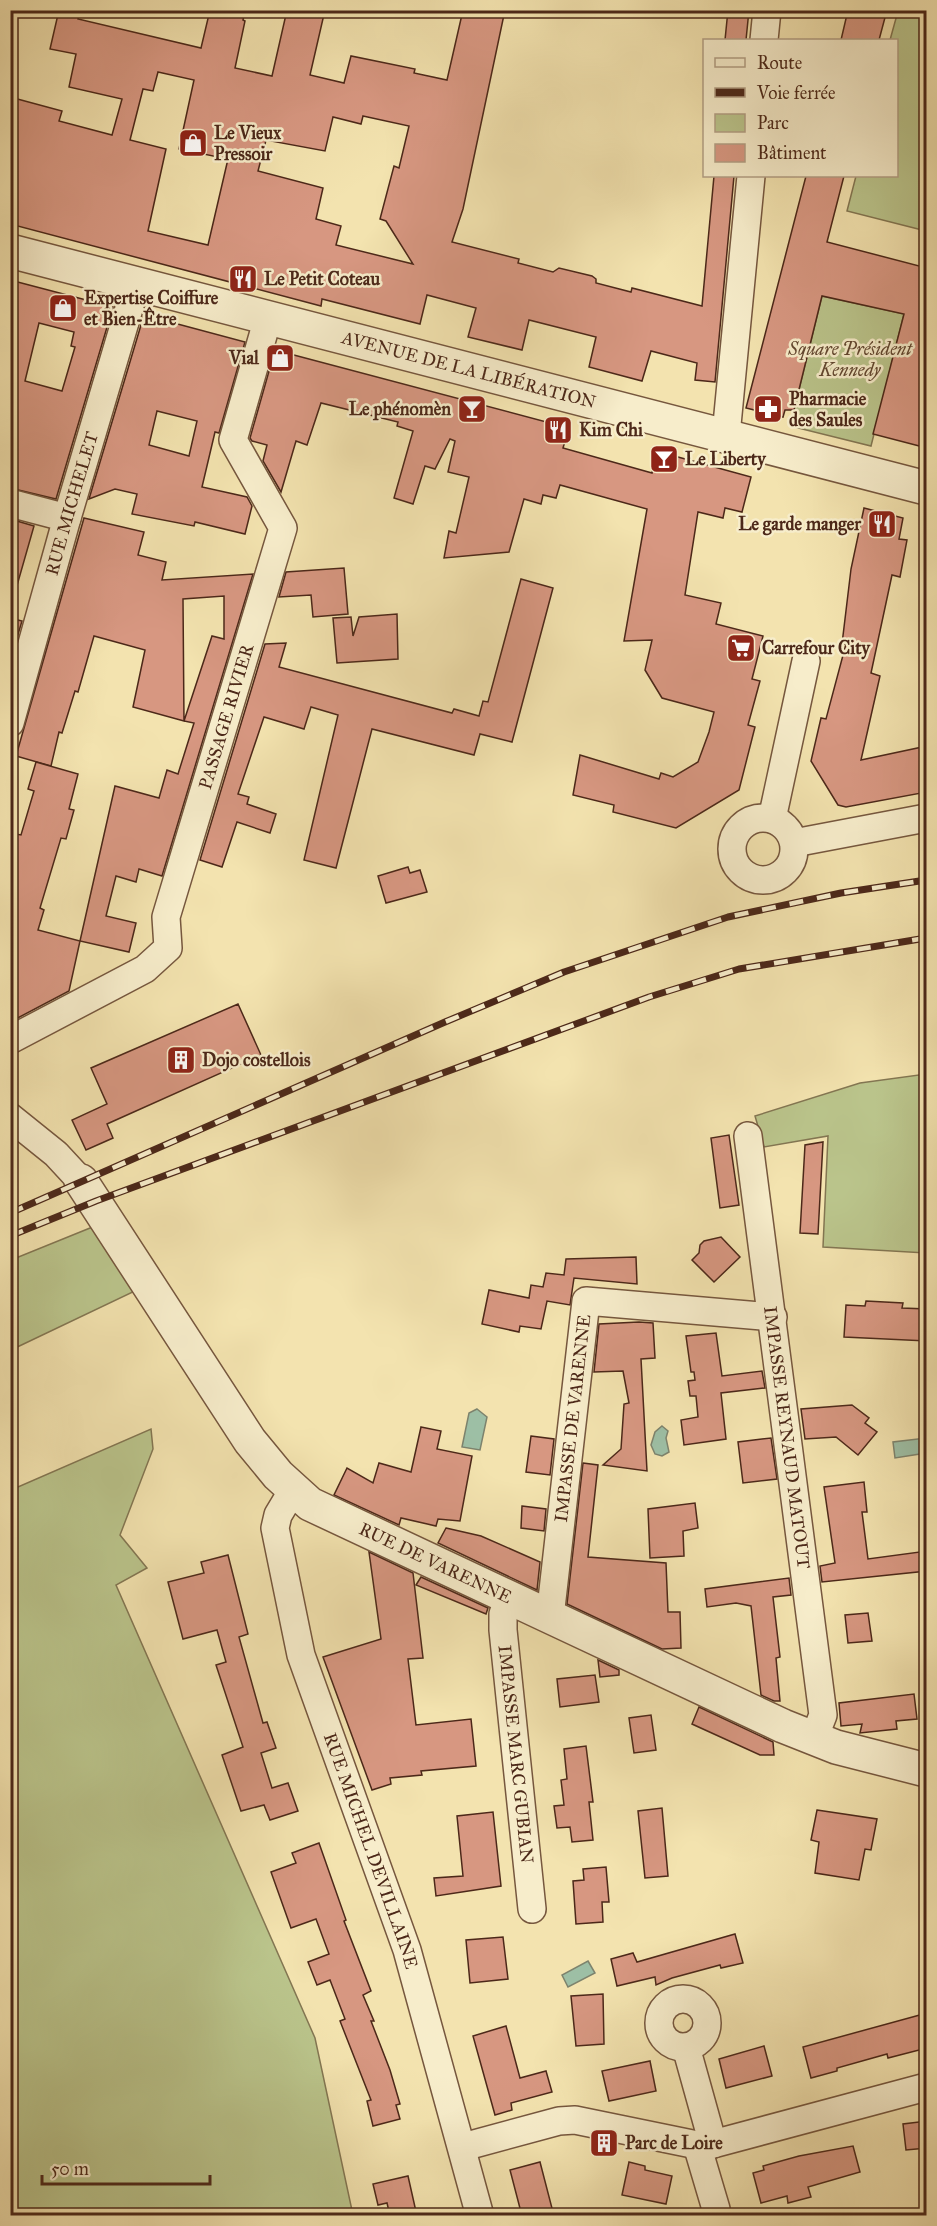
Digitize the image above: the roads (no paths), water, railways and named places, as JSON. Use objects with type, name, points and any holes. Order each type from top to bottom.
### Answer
[{"type":"street","points":[[764,39],[767,10]]},
{"type":"street","points":[[726,435],[751,177]]},
{"type":"street","name":"AVENUE DE LA LIBÉRATION","points":[[10,251],[927,488]]},
{"type":"street","name":"RUE MICHELET","points":[[10,723],[67,518],[136,285]]},
{"type":"street","name":"PASSAGE RIVIER","points":[[10,1040],[145,969],[168,948],[166,917],[284,528],[233,440],[268,318]]},
{"type":"street","points":[[10,503],[67,518]]},
{"type":"street","points":[[772,819],[806,661]]},
{"type":"street","points":[[761,818],[772,819],[786,828],[794,843],[794,855],[789,866],[781,874],[770,879],[759,879],[747,875],[739,868],[733,857],[735,835],[751,821],[761,818]]},
{"type":"street","points":[[794,843],[927,818]]},
{"type":"street","points":[[10,1117],[56,1154],[81,1181]]},
{"type":"street","name":"IMPASSE REYNAUD MATOUT","points":[[748,1136],[823,1715],[814,1738]]},
{"type":"street","name":"RUE DE VARENNE","points":[[81,1181],[250,1441],[293,1490],[326,1512],[814,1738],[836,1747],[927,1770]]},
{"type":"street","name":"IMPASSE DE VARENNE","points":[[550,1617],[585,1301],[773,1317]]},
{"type":"street","name":"RUE MICHEL DEVILLAINE","points":[[293,1490],[278,1515],[275,1528],[301,1655],[407,1950],[463,2147],[480,2216]]},
{"type":"street","name":"IMPASSE MARC GUBIAN","points":[[509,1598],[503,1614],[503,1630],[532,1909]]},
{"type":"street","points":[[686,2047],[720,2213]]},
{"type":"street","points":[[463,2147],[559,2121],[574,2120],[705,2144],[927,2087]]},
{"type":"railway","points":[[10,1213],[564,972],[728,917],[841,893],[926,880]]},
{"type":"railway","points":[[10,1236],[96,1201],[649,997],[739,969],[926,938]]},
{"type":"place","name":"Le Vieux Pressoir","points":[[193,143]]},
{"type":"place","name":"Le Petit Coteau","points":[[243,279]]},
{"type":"place","name":"Expertise Coiffure et Bien-Être","points":[[63,308]]},
{"type":"place","name":"Vial","points":[[280,358]]},
{"type":"place","name":"Le phénomèn","points":[[472,409]]},
{"type":"place","name":"Pharmacie des Saules","points":[[768,409]]},
{"type":"place","name":"Kim Chi","points":[[558,430]]},
{"type":"place","name":"Le Liberty","points":[[664,459]]},
{"type":"place","name":"Le garde manger","points":[[882,524]]},
{"type":"place","name":"Carrefour City","points":[[741,648]]},
{"type":"place","name":"Dojo costellois","points":[[181,1060]]},
{"type":"place","name":"Parc de Loire","points":[[604,2143]]},
{"type":"park label","name":"Square Président Kennedy","points":[[850,359]]}]
